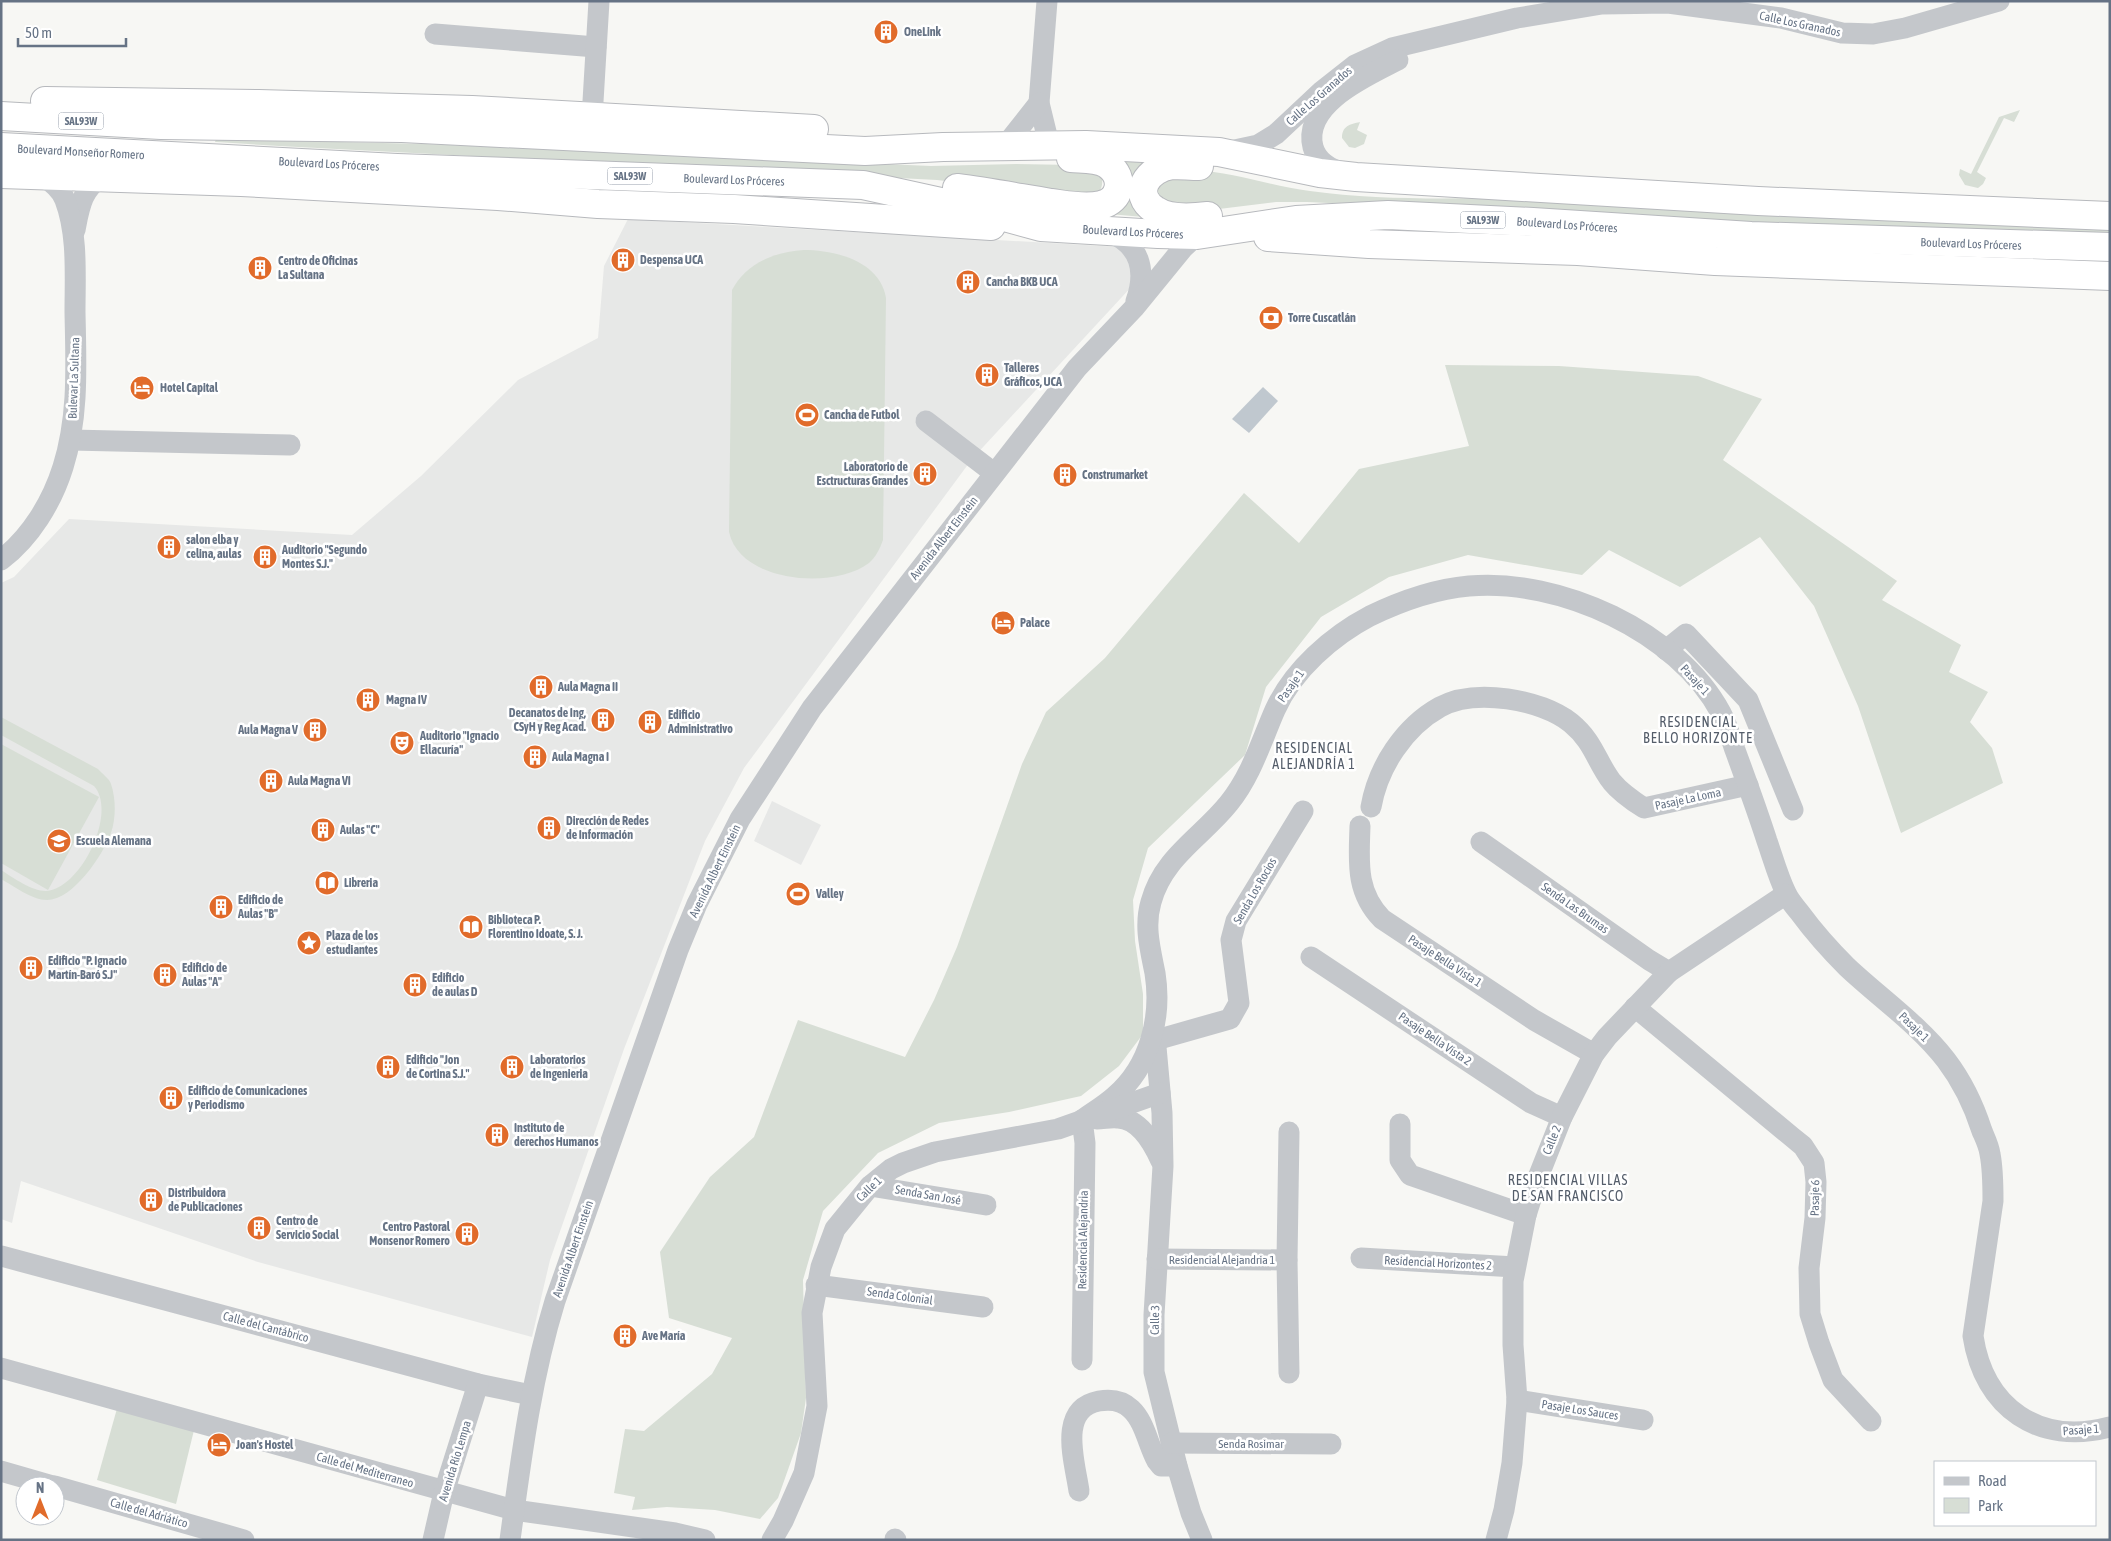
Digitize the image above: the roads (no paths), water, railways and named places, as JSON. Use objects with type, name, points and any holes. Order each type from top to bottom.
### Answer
[{"type":"highway","points":[[1,100],[472,110],[968,137],[1046,144]]},
{"type":"highway","points":[[231,105],[319,112],[402,128]]},
{"type":"highway","name":"SAL93W","points":[[1,116],[161,126],[402,128],[865,151],[1046,144],[1219,152],[1320,173],[1356,177],[1758,201],[2110,216]]},
{"type":"highway","name":"Boulevard Monseñor Romero","points":[[1,147],[160,156]]},
{"type":"highway","points":[[863,185],[937,185],[1068,206],[1095,206],[1112,202],[1116,197],[1119,182],[1116,174],[1108,165],[1083,159],[948,161],[865,151]]},
{"type":"highway","name":"Boulevard Los Próceres","points":[[160,156],[398,168],[863,185],[986,212],[1041,227],[1108,232],[1197,235],[1296,220],[1388,215],[1751,236],[2110,247]]},
{"type":"highway","points":[[1388,215],[1313,207],[1261,209],[1201,217],[1177,216],[1156,211],[1149,205],[1144,193],[1144,186],[1149,176],[1171,165],[1204,166],[1294,186],[1323,189],[1365,190],[1491,185]]},
{"type":"highway","points":[[241,182],[328,177],[398,168]]},
{"type":"highway","points":[[1,174],[241,182],[498,196],[598,204],[734,209],[982,226],[1041,227]]},
{"type":"highway","points":[[1670,232],[1715,261]]},
{"type":"highway","points":[[1197,235],[1283,237],[1369,244],[1578,251],[1715,261],[2110,276]]},
{"type":"street","points":[[592,118],[599,1]]},
{"type":"street","points":[[1046,144],[1039,103],[1047,1]]},
{"type":"street","name":"Calle Los Granados","points":[[1219,152],[1242,150],[1258,146],[1276,134],[1322,90],[1355,65],[1392,48],[1451,33],[1560,10],[1627,2],[1781,10],[1842,33],[1873,34],[1905,28],[1954,7],[1999,1]]},
{"type":"street","name":"Calle Los Granados","points":[[1356,177],[1333,170],[1314,153],[1311,133],[1321,110],[1333,98],[1350,86],[1451,33]]},
{"type":"street","points":[[435,34],[596,47]]},
{"type":"street","points":[[1010,141],[1039,103]]},
{"type":"street","name":"Bulevar La Sultana","points":[[1,560],[25,536],[42,514],[63,468],[71,440],[76,405],[74,235],[65,198],[59,189],[42,176]]},
{"type":"street","name":"Bulevar La Sultana","points":[[74,235],[83,196],[93,182],[103,177]]},
{"type":"street","name":"Avenida Albert Einstein","points":[[1108,232],[1121,237],[1129,243],[1139,263],[1142,276],[1134,308]]},
{"type":"street","name":"Avenida Albert Einstein","points":[[510,1540],[531,1395],[543,1340],[678,950],[718,860],[762,783],[812,708],[1077,368],[1134,308],[1168,265],[1197,235]]},
{"type":"street","points":[[926,421],[994,473]]},
{"type":"street","points":[[71,440],[290,445]]},
{"type":"street","name":"Pasaje 1","points":[[1155,1034],[1157,1008],[1156,980],[1147,923],[1152,897],[1171,860],[1209,826],[1230,801],[1249,772],[1276,707],[1296,675],[1345,633],[1375,614],[1430,593],[1468,586],[1509,586],[1572,600],[1599,609],[1633,626],[1666,650],[1700,684],[1722,714],[1786,894],[1812,929],[1846,966],[1919,1031],[1948,1062],[1976,1112],[1990,1154],[1993,1201],[1974,1336],[1976,1354],[1986,1380],[1997,1397],[2009,1409],[2022,1419],[2042,1428],[2072,1432],[2110,1427]]},
{"type":"street","points":[[1666,650],[1686,634],[1748,700],[1793,810]]},
{"type":"street","name":"Pasaje La Loma","points":[[1372,808],[1374,789],[1379,777],[1393,752],[1411,730],[1441,706],[1488,698],[1529,702],[1562,717],[1585,735],[1612,782],[1628,797],[1644,808],[1748,785]]},
{"type":"street","name":"Senda Los Rocios","points":[[1155,1034],[1230,1019],[1239,1004],[1231,940],[1236,921],[1303,811]]},
{"type":"street","name":"Pasaje Bella Vista 1","points":[[1360,826],[1359,873],[1366,897],[1372,909],[1382,919],[1534,1020],[1594,1054]]},
{"type":"street","name":"Senda Las Brumas","points":[[1481,842],[1649,960],[1669,972]]},
{"type":"street","name":"Calle 2","points":[[1496,1540],[1504,1510],[1512,1463],[1517,1400],[1512,1281],[1526,1215],[1537,1180],[1562,1117],[1594,1054],[1669,972],[1786,894]]},
{"type":"street","name":"Pasaje Bella Vista 2","points":[[1311,957],[1531,1103],[1562,1117]]},
{"type":"street","name":"Pasaje 6","points":[[1635,1007],[1803,1146],[1814,1163],[1816,1191],[1809,1275],[1810,1314],[1818,1343],[1833,1380],[1872,1421]]},
{"type":"street","points":[[1155,1034],[1160,1093]]},
{"type":"street","points":[[1082,1120],[1128,1083],[1155,1034]]},
{"type":"street","name":"Calle 1","points":[[772,1540],[783,1521],[804,1473],[817,1406],[812,1313],[816,1285],[826,1248],[835,1230],[870,1186],[891,1169],[935,1152],[1058,1129],[1160,1093]]},
{"type":"street","name":"Calle 3","points":[[1160,1093],[1163,1166],[1154,1315],[1154,1372],[1177,1466],[1191,1513],[1202,1540]]},
{"type":"street","points":[[1082,1120],[1119,1118],[1136,1124],[1154,1145],[1163,1166]]},
{"type":"street","name":"Residencial Alejandria","points":[[1082,1120],[1085,1142],[1082,1360]]},
{"type":"street","points":[[1400,1124],[1400,1160],[1410,1175],[1526,1215]]},
{"type":"street","points":[[1289,1373],[1287,1260],[1290,1132]]},
{"type":"street","name":"Senda San José","points":[[870,1186],[986,1205]]},
{"type":"street","name":"Calle del Cantábrico","points":[[1,1256],[478,1384],[531,1395]]},
{"type":"street","name":"Residencial Horizontes 2","points":[[1362,1258],[1515,1267]]},
{"type":"street","name":"Residencial Alejandria 1","points":[[1158,1259],[1287,1260]]},
{"type":"street","name":"Senda Colonial","points":[[816,1285],[983,1307]]},
{"type":"street","name":"Calle del Mediterraneo","points":[[1,1368],[514,1510],[675,1533],[705,1540]]},
{"type":"street","name":"Avenida Río Lempa","points":[[433,1540],[444,1492],[478,1384]]},
{"type":"street","points":[[1079,1491],[1072,1430],[1074,1419],[1081,1410],[1093,1403],[1108,1400],[1122,1402],[1139,1419],[1156,1461],[1161,1466],[1177,1466]]},
{"type":"street","name":"Pasaje Los Sauces","points":[[1517,1400],[1643,1420]]},
{"type":"street","name":"Senda Rosimar","points":[[1171,1443],[1331,1444]]},
{"type":"street","name":"Calle del Adriático","points":[[1,1471],[19,1476]]},
{"type":"street","name":"Calle del Adriático","points":[[65,1489],[244,1540]]},
{"type":"place","name":"OneLink","points":[[886,32]]},
{"type":"place","name":"Despensa UCA","points":[[623,260]]},
{"type":"place","name":"Centro de Oficinas La Sultana","points":[[260,268]]},
{"type":"place","name":"Cancha BKB UCA","points":[[968,282]]},
{"type":"place","name":"Torre Cuscatlán","points":[[1271,318]]},
{"type":"place","name":"Talleres Gráficos, UCA","points":[[987,375]]},
{"type":"place","name":"Hotel Capital","points":[[142,388]]},
{"type":"place","name":"Cancha de Futbol","points":[[807,415]]},
{"type":"place","name":"Laboratorio de Esctructuras Grandes","points":[[925,474]]},
{"type":"place","name":"Construmarket","points":[[1065,475]]},
{"type":"place","name":"salon elba y celina, aulas","points":[[169,547]]},
{"type":"place","name":"Auditorio \"Segundo Montes S.J.\"","points":[[265,557]]},
{"type":"place","name":"Palace","points":[[1003,623]]},
{"type":"place","name":"Aula Magna II","points":[[541,687]]},
{"type":"place","name":"Magna IV","points":[[368,700]]},
{"type":"place","name":"Decanatos de Ing, CSyH y Reg Acad.","points":[[603,720]]},
{"type":"place","name":"Edificio Administrativo","points":[[650,722]]},
{"type":"place","name":"Aula Magna V","points":[[315,730]]},
{"type":"place","name":"Auditorio \"Ignacio Ellacuría\"","points":[[402,743]]},
{"type":"place","name":"Aula Magna I","points":[[535,757]]},
{"type":"place","name":"Aula Magna VI","points":[[271,781]]},
{"type":"place","name":"Dirección de Redes de Información","points":[[549,828]]},
{"type":"place","name":"Aulas \"C\"","points":[[323,830]]},
{"type":"place","name":"Escuela Alemana","points":[[59,841]]},
{"type":"place","name":"Libreria","points":[[327,883]]},
{"type":"place","name":"Valley","points":[[798,894]]},
{"type":"place","name":"Edificio de Aulas \"B\"","points":[[221,907]]},
{"type":"place","name":"Biblioteca P. Florentino Idoate, S. J.","points":[[471,927]]},
{"type":"place","name":"Plaza de los estudiantes","points":[[309,943]]},
{"type":"place","name":"Edificio \"P. Ignacio Martín-Baró S.J\"","points":[[31,968]]},
{"type":"place","name":"Edificio de Aulas \"A\"","points":[[165,975]]},
{"type":"place","name":"Edificio de aulas D","points":[[415,985]]},
{"type":"place","name":"Edificio \"Jon de Cortina S.J.\"","points":[[388,1067]]},
{"type":"place","name":"Laboratorios de Ingenieria","points":[[512,1067]]},
{"type":"place","name":"Edificio de Comunicaciones y Periodismo","points":[[171,1098]]},
{"type":"place","name":"Instituto de derechos Humanos","points":[[497,1135]]},
{"type":"place","name":"Distribuidora de Publicaciones","points":[[151,1200]]},
{"type":"place","name":"Centro de Servicio Social","points":[[259,1228]]},
{"type":"place","name":"Centro Pastoral Monsenor Romero","points":[[467,1234]]},
{"type":"place","name":"Ave María","points":[[625,1336]]},
{"type":"place","name":"Joan's Hostel","points":[[219,1445]]},
{"type":"district","name":"RESIDENCIAL BELLO HORIZONTE","points":[[1698,730]]},
{"type":"district","name":"RESIDENCIAL ALEJANDRÍA 1","points":[[1314,756]]},
{"type":"district","name":"RESIDENCIAL VILLAS DE SAN FRANCISCO","points":[[1568,1188]]}]
